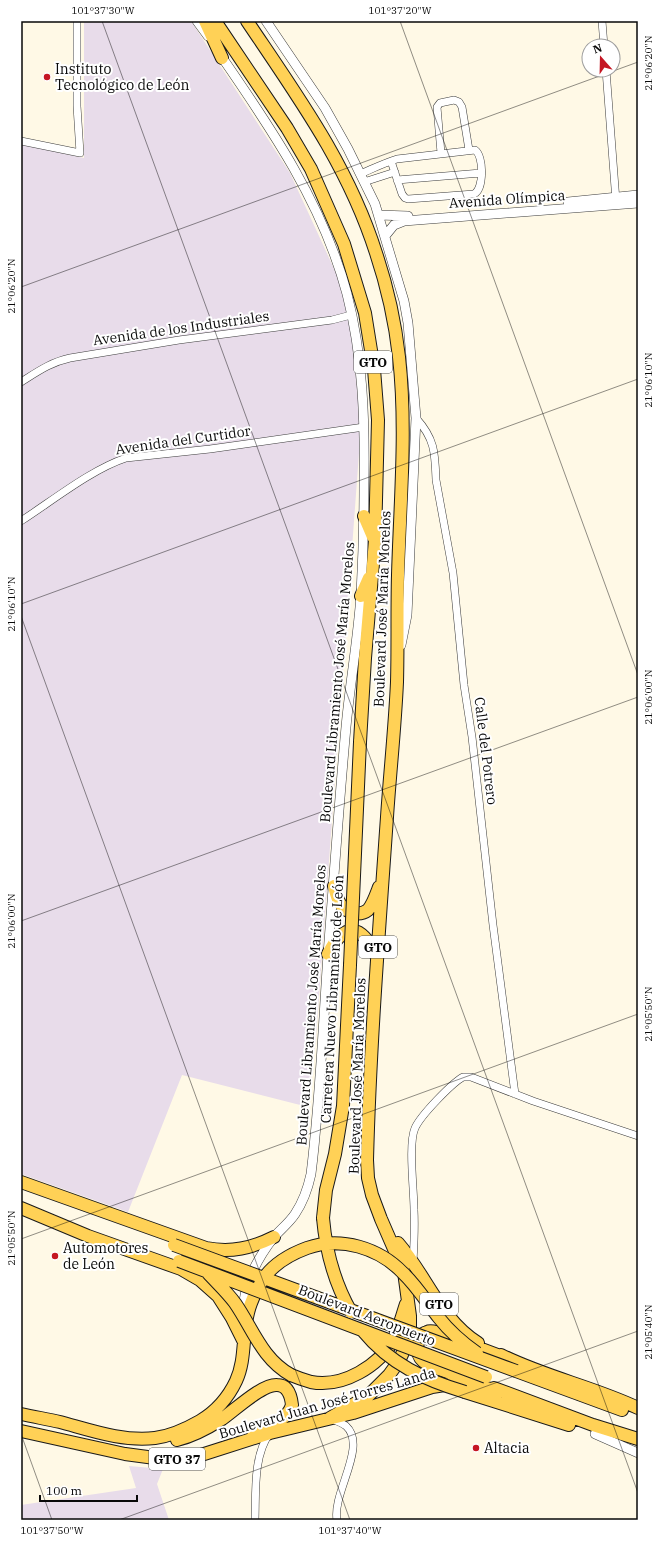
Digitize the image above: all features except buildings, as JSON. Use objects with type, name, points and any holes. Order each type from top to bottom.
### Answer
[{"type":"main road","points":[[204,21],[222,58]]},
{"type":"main road","name":"Boulevard José María Morelos","points":[[215,21],[287,128],[304,157],[336,222],[356,279],[365,313],[374,369],[378,420],[375,540],[365,658],[360,742]]},
{"type":"main road","name":"Boulevard José María Morelos","points":[[247,21],[311,117],[336,158],[363,215],[387,291],[399,356],[403,426],[397,660],[377,958],[366,1160],[372,1195],[404,1272],[410,1327],[404,1350],[389,1375],[368,1396],[330,1418]]},
{"type":"main road","points":[[364,516],[375,540]]},
{"type":"main road","points":[[361,596],[373,569]]},
{"type":"main road","name":"Carretera Nuevo Libramiento de León","points":[[360,742],[343,1106],[335,1154],[326,1190],[323,1218],[327,1251],[331,1268],[343,1298],[360,1326],[379,1348],[398,1363],[429,1380],[595,1434],[638,1444]]},
{"type":"main road","points":[[334,886],[338,899],[345,910],[357,914],[367,910],[370,906],[383,879]]},
{"type":"main road","points":[[328,954],[334,942],[340,936],[347,931],[355,931],[362,933],[368,940],[377,958]]},
{"type":"main road","points":[[21,1182],[206,1248],[223,1251],[248,1248],[274,1237]]},
{"type":"main road","name":"Boulevard Aeropuerto","points":[[21,1186],[182,1248],[504,1362],[578,1394],[638,1416]]},
{"type":"main road","name":"Boulevard Aeropuerto","points":[[21,1202],[204,1270],[570,1410],[638,1438]]},
{"type":"main road","points":[[21,1208],[88,1236],[181,1269],[197,1272],[215,1279],[225,1279],[233,1274],[235,1270],[232,1261],[223,1251]]},
{"type":"main road","name":"GTO","points":[[386,1230],[400,1246],[440,1306],[454,1324],[504,1362],[605,1394],[638,1408]]},
{"type":"main road","name":"Boulevard Juan José Torres Landa","points":[[21,1414],[121,1437],[143,1438],[164,1436],[179,1432],[205,1418],[217,1408],[227,1396],[236,1381],[241,1367],[248,1313],[260,1285],[273,1268],[285,1258],[310,1247],[335,1244],[348,1244],[363,1247],[394,1265],[408,1278],[456,1337],[477,1353],[504,1362]]},
{"type":"main road","points":[[181,1269],[200,1280],[218,1296],[232,1318],[244,1342]]},
{"type":"main road","points":[[204,1270],[226,1291],[235,1303],[272,1362],[291,1375],[312,1382],[336,1381],[350,1377],[370,1366],[387,1349],[393,1339],[408,1300]]},
{"type":"main road","points":[[504,1362],[431,1331],[421,1335],[418,1344],[418,1354],[425,1362],[593,1425],[638,1438]]},
{"type":"main road","name":"Boulevard Juan José Torres Landa","points":[[21,1431],[125,1454],[155,1458],[180,1459],[270,1433],[384,1404],[432,1387],[457,1383],[473,1384],[500,1391]]},
{"type":"main road","points":[[121,1437],[153,1442],[181,1439],[206,1428],[242,1405],[255,1394],[272,1386],[278,1385],[289,1391],[292,1398],[292,1405],[287,1416],[281,1420],[223,1442],[201,1454]]},
{"type":"street","points":[[21,141],[80,153],[77,106],[77,21]]},
{"type":"street","name":"Boulevard Libramiento José María Morelos","points":[[197,21],[283,148],[298,175],[328,239],[344,283],[351,315],[360,371],[364,427],[364,516],[361,596],[346,725],[319,1090],[311,1174],[309,1184],[300,1206],[287,1224],[274,1237],[256,1264],[246,1289],[243,1311],[244,1342]]},
{"type":"street","points":[[266,21],[325,108],[362,178],[379,215],[399,281],[408,323],[416,418],[405,628],[397,660]]},
{"type":"street","points":[[602,21],[603,38]]},
{"type":"street","points":[[607,78],[616,201]]},
{"type":"street","points":[[441,153],[437,107],[440,103],[454,100],[459,102],[462,107],[469,150]]},
{"type":"street","points":[[362,178],[391,161],[407,157],[475,150],[479,155],[482,168],[480,186],[476,193],[408,199],[404,197],[391,161]]},
{"type":"street","points":[[362,178],[395,172]]},
{"type":"street","points":[[398,180],[481,173]]},
{"type":"street","name":"Avenida Olímpica","points":[[385,236],[391,227],[404,221],[616,201],[638,195]]},
{"type":"street","name":"Avenida Olímpica","points":[[379,215],[400,216],[616,201],[638,203]]},
{"type":"street","name":"Avenida de los Industriales","points":[[21,382],[46,366],[64,359],[178,340],[332,320],[351,315]]},
{"type":"street","name":"Calle del Potrero","points":[[416,418],[431,438],[436,480],[452,573],[493,925],[515,1094]]},
{"type":"street","name":"Avenida del Curtidor","points":[[21,521],[96,472],[113,462],[126,458],[210,449],[364,427]]},
{"type":"street","points":[[413,1264],[414,1212],[412,1137],[421,1117],[463,1077],[471,1077],[515,1094],[638,1136]]},
{"type":"street","points":[[330,1418],[345,1425],[352,1437],[353,1445],[352,1456],[337,1502],[337,1520]]},
{"type":"street","points":[[255,1520],[258,1457],[263,1444],[281,1420]]},
{"type":"street","points":[[595,1434],[638,1452]]},
{"type":"shaded area","points":[[84,21],[191,21],[290,173],[348,299],[361,426],[316,1038],[308,1107],[182,1075],[128,1212],[21,1174],[21,144],[84,158]]},
{"type":"shaded area","points":[[129,1466],[163,1469],[157,1484],[169,1520],[21,1520],[21,1505],[136,1488]]},
{"type":"place","name":"Instituto Tecnológico de León","points":[[47,77]]},
{"type":"place","name":"Automotores de León","points":[[55,1256]]},
{"type":"place","name":"Altacia","points":[[476,1448]]}]
